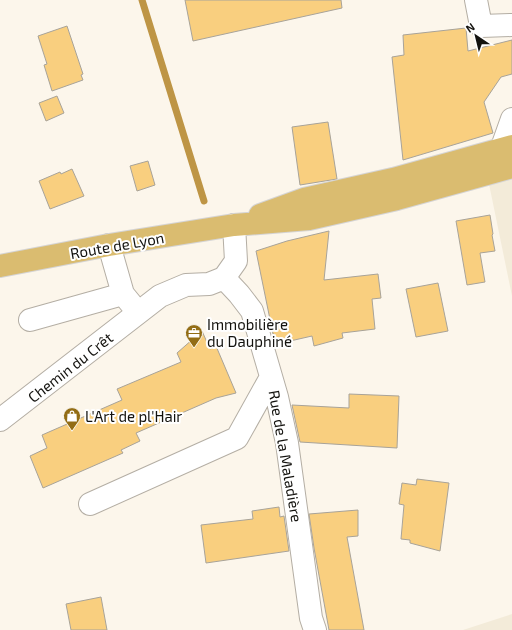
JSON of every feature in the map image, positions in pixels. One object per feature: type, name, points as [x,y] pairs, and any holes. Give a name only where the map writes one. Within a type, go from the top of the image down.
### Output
[{"type":"main road","name":"Route de Lyon","points":[[0,266],[109,245],[234,225],[309,219],[397,199],[508,154]]},
{"type":"street","points":[[476,0],[481,26],[512,25]]},
{"type":"street","points":[[508,154],[512,119]]},
{"type":"street","points":[[224,278],[236,261],[234,225]]},
{"type":"street","points":[[109,245],[123,294],[138,312]]},
{"type":"street","name":"Chemin du Crêt","points":[[0,420],[160,296],[186,285],[209,284],[224,278]]},
{"type":"street","name":"Rue de la Maladière","points":[[224,278],[252,311],[277,397],[287,443],[311,618],[315,630]]},
{"type":"street","points":[[30,320],[123,294]]},
{"type":"street","points":[[90,504],[237,438],[271,377]]},
{"type":"shaded area","points":[[512,178],[512,296],[489,184]]},
{"type":"shaded area","points":[[512,614],[512,630],[463,630]]},
{"type":"building","points":[[185,0],[341,0],[342,8],[193,41]]},
{"type":"building","points":[[67,26],[83,74],[81,75],[83,80],[52,91],[44,65],[47,64],[38,36]]},
{"type":"building","points":[[466,28],[468,51],[512,40],[512,74],[501,77],[484,102],[493,133],[403,160],[392,57],[404,55],[403,35]]},
{"type":"building","points":[[57,96],[64,113],[46,121],[39,103]]},
{"type":"building","points":[[328,122],[337,179],[300,185],[292,127]]},
{"type":"building","points":[[148,161],[155,185],[137,191],[130,166]]},
{"type":"building","points":[[72,169],[84,196],[50,209],[39,181],[60,172],[61,174]]},
{"type":"building","points":[[490,215],[495,251],[480,253],[485,282],[467,285],[456,221]]},
{"type":"building","points":[[329,231],[324,280],[378,274],[381,298],[372,299],[375,329],[342,333],[343,338],[314,346],[312,336],[277,344],[273,334],[256,251],[287,241]]},
{"type":"building","points":[[438,283],[448,331],[416,337],[406,289]]},
{"type":"building","points":[[202,331],[210,349],[216,346],[236,393],[216,398],[136,433],[140,441],[121,450],[123,453],[43,488],[30,456],[47,448],[42,435],[122,400],[117,389],[181,362],[177,353]]},
{"type":"building","points":[[349,394],[399,396],[397,448],[300,442],[292,405],[349,408]]},
{"type":"building","points":[[417,479],[449,483],[440,551],[410,543],[410,540],[401,539],[404,505],[399,504],[402,483],[416,485]]},
{"type":"building","points":[[279,507],[280,517],[284,516],[289,551],[206,563],[201,525],[253,519],[252,511]]},
{"type":"building","points":[[358,510],[358,536],[347,537],[364,630],[329,630],[309,514]]},
{"type":"building","points":[[101,597],[107,630],[71,630],[66,604]]},
{"type":"waterway","points":[[142,0],[204,201]]},
{"type":"place","name":"Immobilière du Dauphiné","points":[[194,348]]},
{"type":"place","name":"L'Art de pl'Hair","points":[[72,431]]}]
